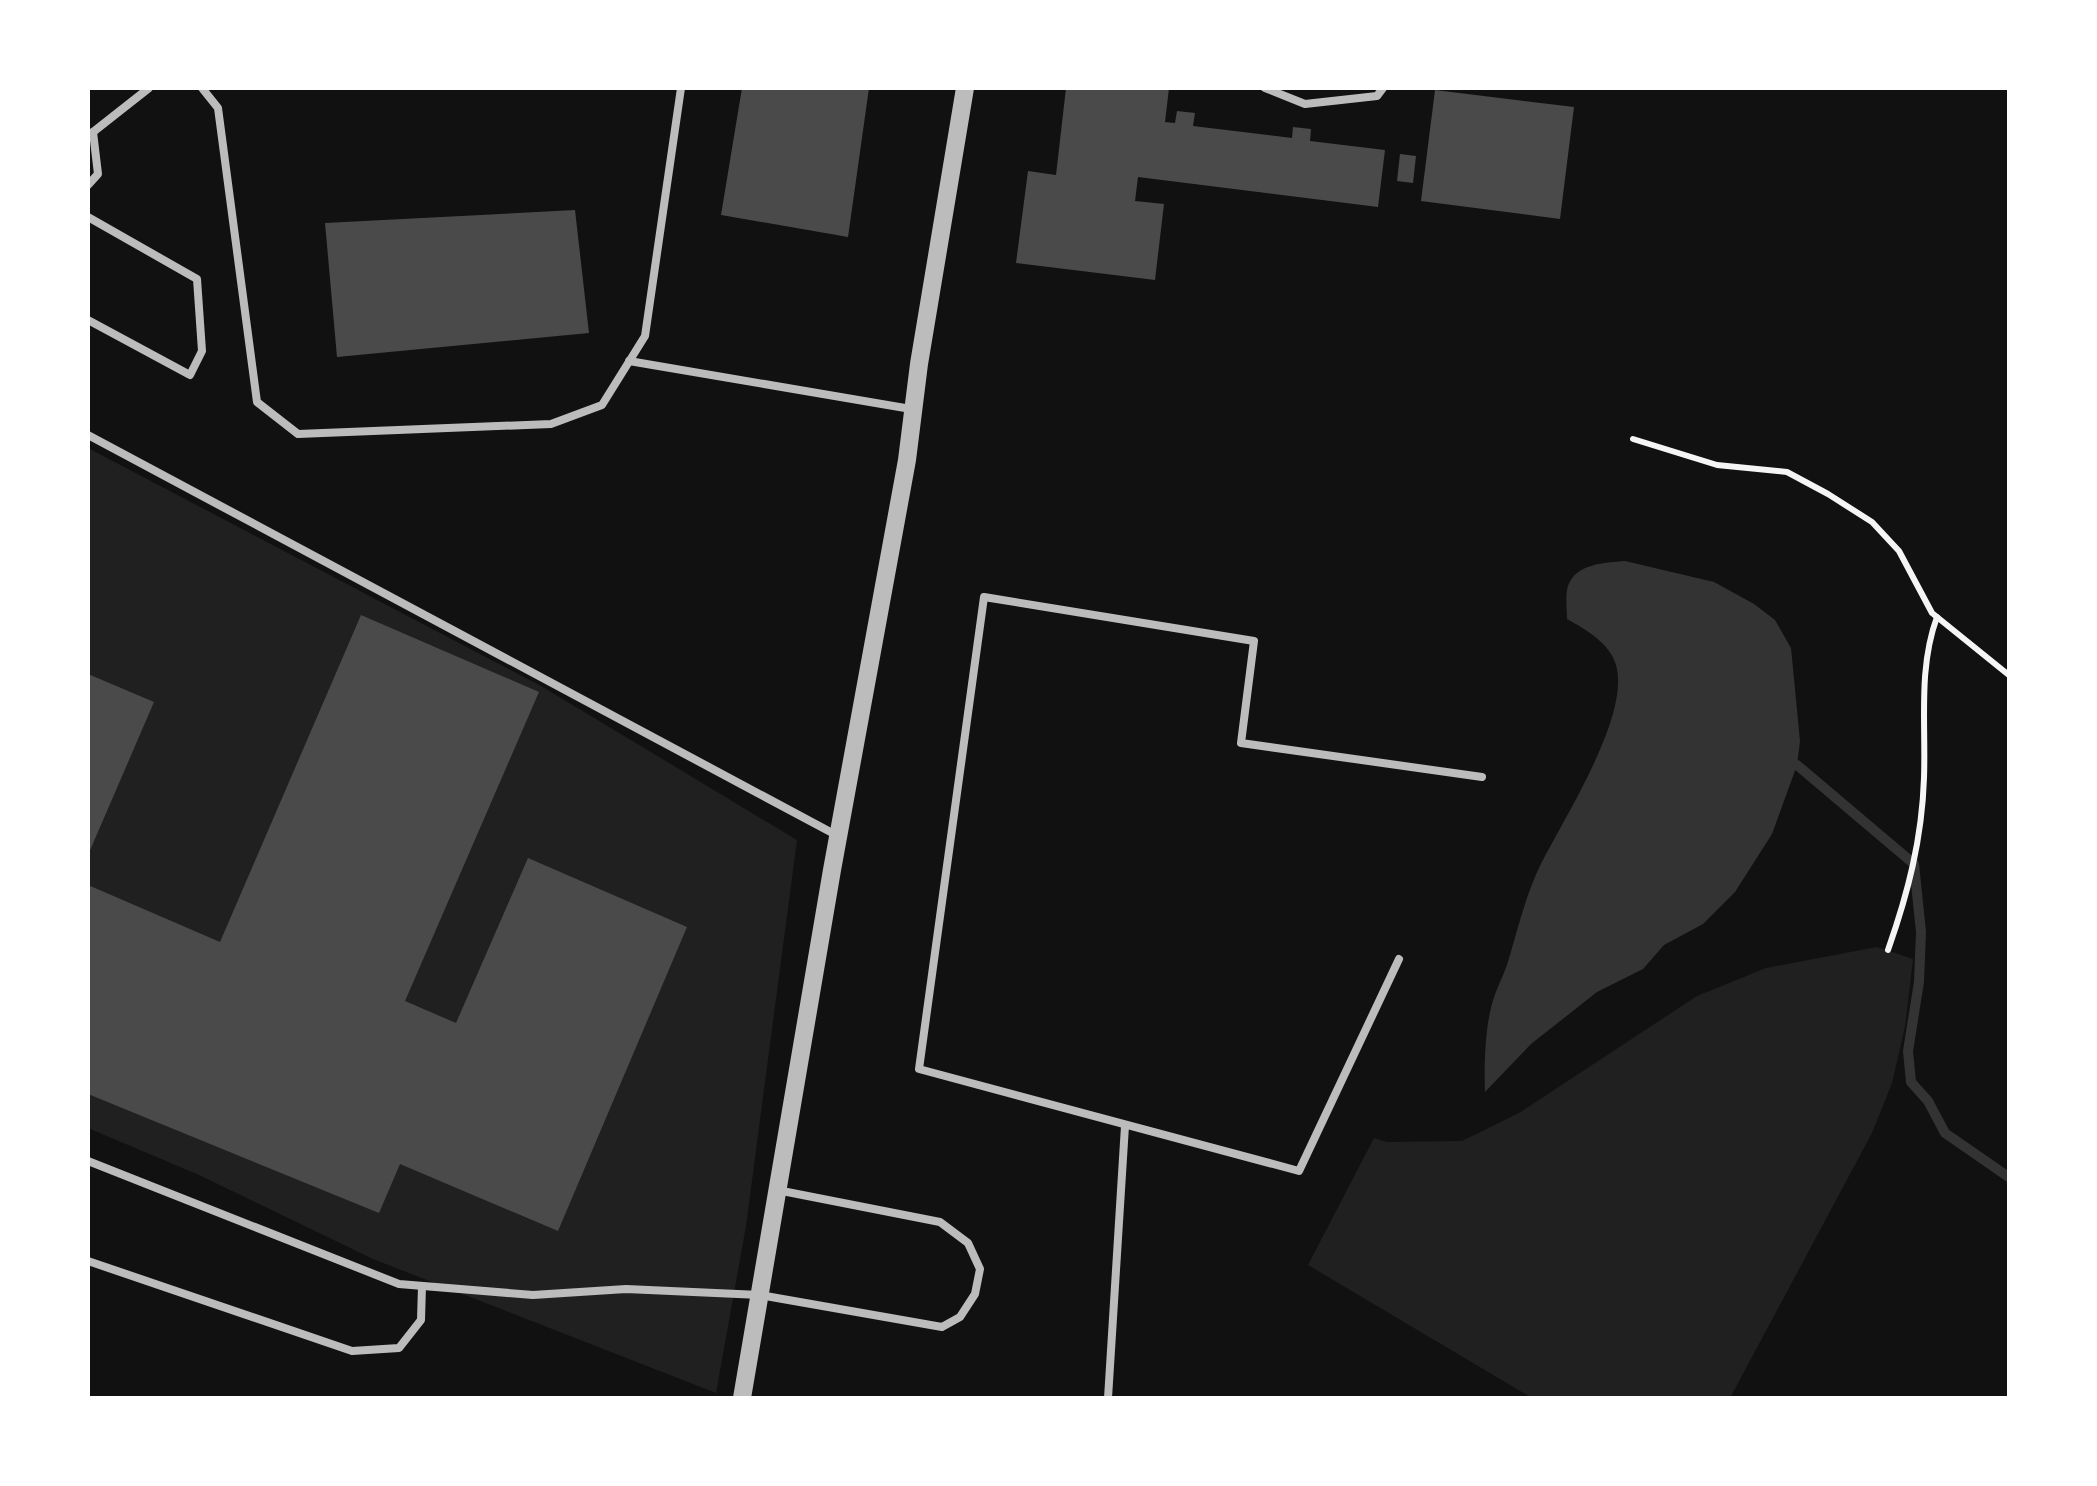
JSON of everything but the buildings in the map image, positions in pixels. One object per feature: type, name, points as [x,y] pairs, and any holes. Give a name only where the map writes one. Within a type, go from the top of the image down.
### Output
[{"type":"street","points":[[742,1398],[907,460],[965,88]]},
{"type":"lane","points":[[88,185],[98,174],[90,134],[149,88]]},
{"type":"lane","points":[[202,88],[218,108],[257,402],[298,434],[550,424],[602,405],[645,336],[681,88]]},
{"type":"lane","points":[[1265,88],[1305,104],[1377,96],[1383,88]]},
{"type":"lane","points":[[88,217],[197,279],[202,351],[190,374],[88,320]]},
{"type":"lane","points":[[630,361],[914,410]]},
{"type":"lane","points":[[88,435],[838,836]]},
{"type":"lane","points":[[1399,959],[1298,1171],[919,1069],[984,597],[1254,642],[1242,743],[1482,776]]},
{"type":"lane","points":[[1108,1398],[1125,1126]]},
{"type":"lane","points":[[88,1161],[399,1284],[533,1295],[626,1289],[760,1295],[942,1328],[960,1317],[975,1294],[980,1269],[968,1242],[940,1222],[777,1190]]},
{"type":"lane","points":[[88,1261],[352,1350],[399,1348],[421,1320],[422,1286]]},
{"type":"path","points":[[1633,439],[1717,465],[1786,472],[1828,494],[1872,522],[1899,551],[1916,587],[1937,617],[2010,676]]},
{"type":"path","points":[[1888,950],[1910,888],[1922,824],[1925,666],[1937,617]]},
{"type":"shaded area","points":[[88,448],[541,686],[797,840],[746,1226],[716,1393],[373,1259],[199,1175],[88,1128]]},
{"type":"shaded area","points":[[1625,561],[1714,582],[1775,620],[1791,648],[1800,741],[1797,765],[1772,834],[1735,892],[1703,924],[1664,945],[1643,969],[1597,992],[1531,1044],[1485,1092],[1486,1038],[1494,997],[1538,870],[1604,740],[1618,687],[1616,665],[1608,650],[1596,637],[1567,619],[1567,589],[1572,578],[1584,569]]},
{"type":"shaded area","points":[[1877,947],[1913,959],[1905,1027],[1892,1083],[1872,1133],[1730,1398],[1532,1398],[1308,1265],[1374,1138],[1387,1142],[1462,1141],[1519,1113],[1697,996],[1766,968]]},
{"type":"waterway","points":[[1797,765],[1914,864],[1921,932],[1919,982],[1908,1051],[1911,1082],[1928,1101],[1945,1133],[2010,1178]]}]
